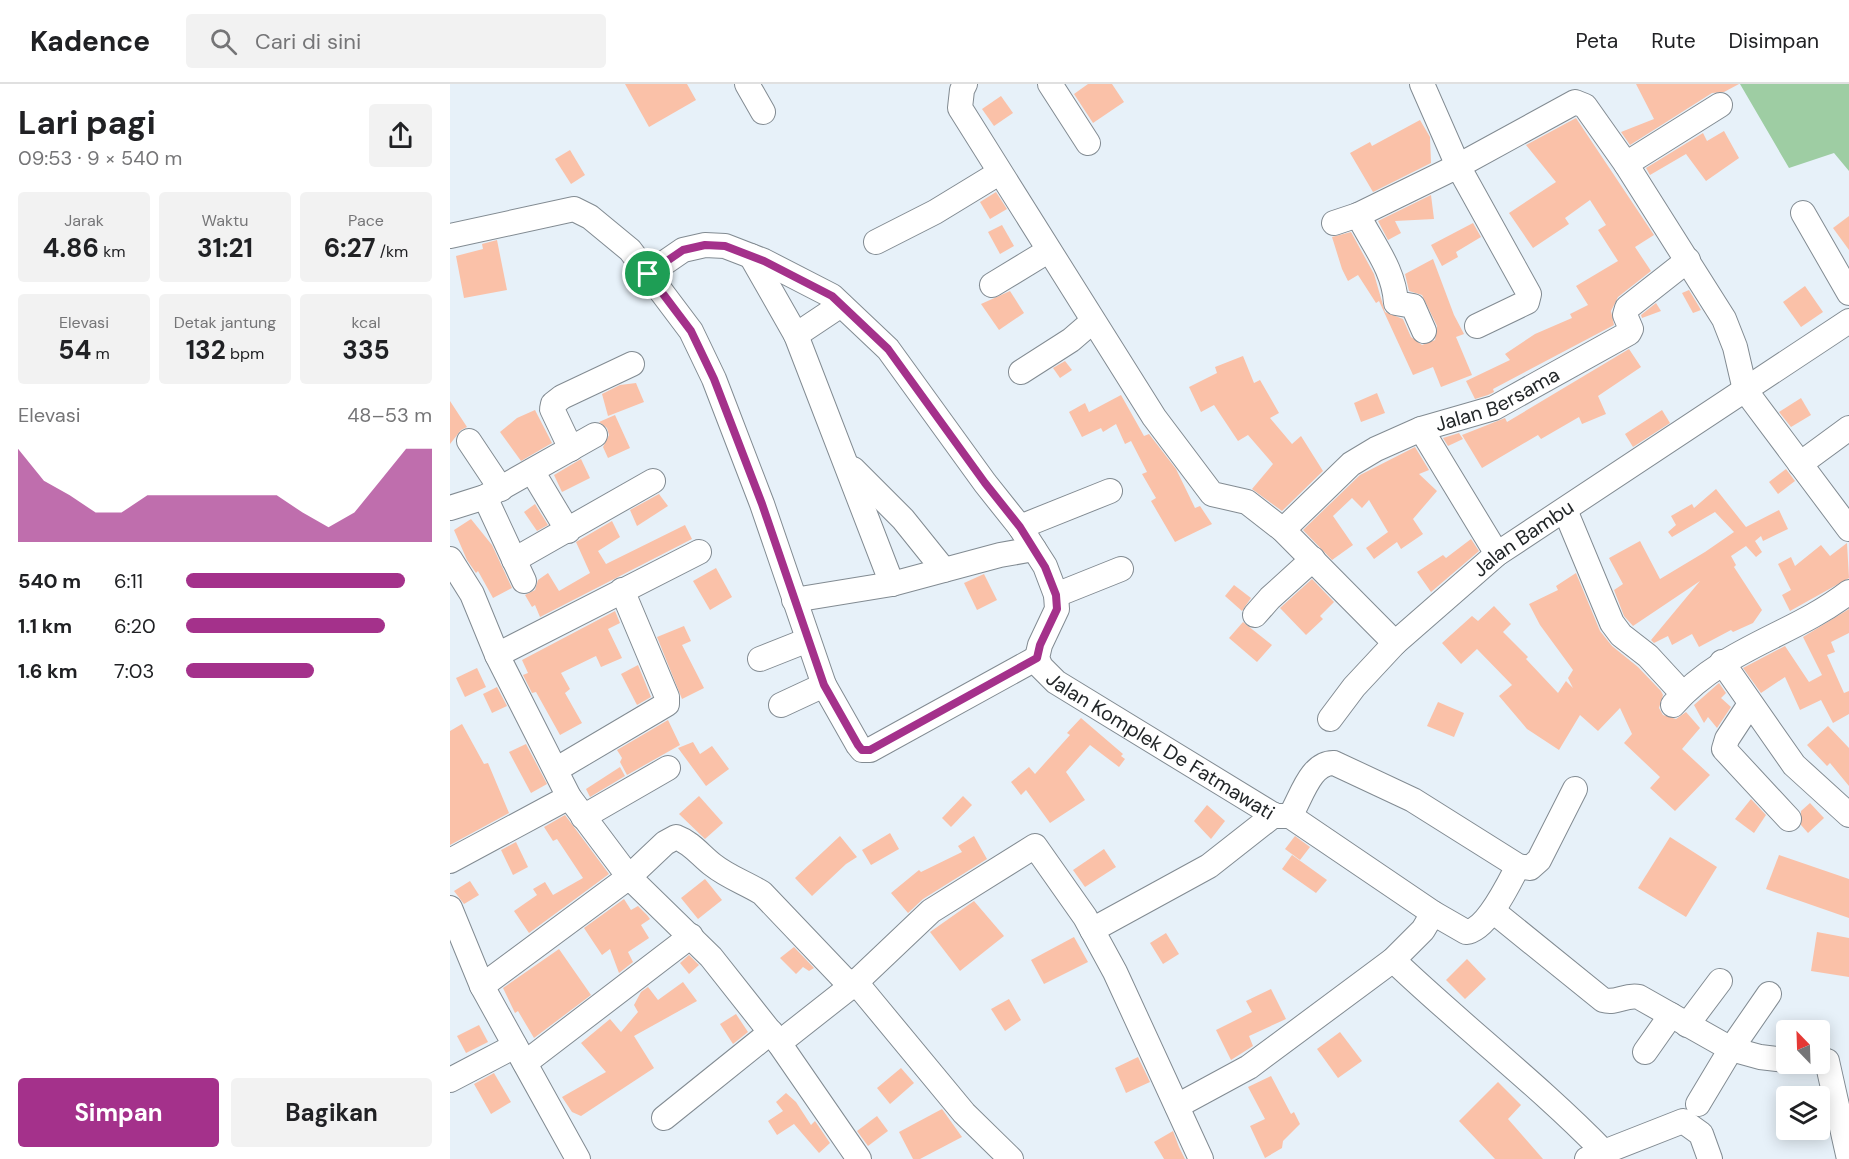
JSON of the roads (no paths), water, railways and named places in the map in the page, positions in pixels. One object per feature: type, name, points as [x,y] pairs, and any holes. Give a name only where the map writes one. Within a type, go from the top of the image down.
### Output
[{"type":"street","points":[[747,84],[763,112]]},
{"type":"street","points":[[965,84],[960,108],[999,173],[1154,417],[1212,495],[1247,502],[1283,530],[1395,643]]},
{"type":"street","points":[[1050,84],[1088,143]]},
{"type":"street","points":[[1422,84],[1458,166],[1528,294],[1527,302],[1477,326]]},
{"type":"street","points":[[1334,223],[1358,215],[1458,166],[1575,102],[1585,106],[1689,260],[1724,319],[1735,347],[1745,390],[1849,529]]},
{"type":"street","points":[[1626,164],[1720,105]]},
{"type":"street","points":[[876,242],[942,208],[999,173]]},
{"type":"street","points":[[450,237],[574,209],[590,217],[630,250],[691,331],[714,379],[762,504],[824,685],[862,750],[870,750],[1037,658]]},
{"type":"street","points":[[1803,213],[1849,293]]},
{"type":"street","points":[[1358,215],[1372,243],[1382,254],[1395,288],[1396,303],[1413,306],[1424,331]]},
{"type":"street","points":[[648,274],[683,250],[705,245],[725,246],[799,278],[832,296],[888,349],[985,483],[1020,527],[1045,567],[1056,595],[1121,568]]},
{"type":"street","points":[[992,285],[1047,251]]},
{"type":"street","points":[[751,256],[796,335],[892,584]]},
{"type":"street","name":"Jalan Bersama","points":[[1283,530],[1351,464],[1376,449],[1421,429],[1494,408],[1629,333],[1631,329],[1625,315],[1627,308],[1689,260]]},
{"type":"street","points":[[796,335],[841,305]]},
{"type":"street","points":[[1021,372],[1071,340],[1093,321]]},
{"type":"street","name":"Jalan Bambu","points":[[1330,719],[1354,687],[1395,643],[1497,554],[1849,321]]},
{"type":"street","points":[[570,449],[552,409],[553,404],[562,397],[632,364]]},
{"type":"street","points":[[1800,464],[1849,428]]},
{"type":"street","points":[[1421,429],[1497,554]]},
{"type":"street","points":[[450,508],[493,493],[595,435]]},
{"type":"street","points":[[469,441],[493,493],[519,571],[568,531],[653,481]]},
{"type":"street","points":[[845,460],[903,519],[944,570]]},
{"type":"street","points":[[531,471],[568,531]]},
{"type":"street","points":[[1020,527],[1110,491]]},
{"type":"street","points":[[1565,510],[1612,623],[1621,635],[1648,656],[1678,699],[1722,662],[1829,607],[1849,592]]},
{"type":"street","points":[[795,600],[892,584],[1034,549]]},
{"type":"street","points":[[497,655],[699,552]]},
{"type":"street","points":[[450,559],[471,594],[497,655],[569,797],[583,818],[629,877],[711,957],[775,1037],[859,1159]]},
{"type":"street","points":[[1255,615],[1270,598],[1314,559]]},
{"type":"street","points":[[556,769],[667,704],[667,697],[622,590]]},
{"type":"street","name":"Jalan Komplek De Fatmawati","points":[[1056,595],[1057,609],[1040,645],[1037,658],[1041,668],[1056,682],[1282,815],[1433,913],[1468,932],[1494,911]]},
{"type":"street","points":[[760,660],[808,640]]},
{"type":"street","points":[[1722,662],[1794,765],[1844,803]]},
{"type":"street","points":[[781,705],[824,685]]},
{"type":"street","points":[[1750,704],[1727,739],[1724,748],[1789,819]]},
{"type":"street","points":[[1092,930],[1209,867],[1282,815],[1316,769],[1327,763],[1334,763],[1413,800],[1518,866],[1530,868],[1539,860],[1575,789]]},
{"type":"street","points":[[583,818],[668,768]]},
{"type":"street","points":[[450,861],[569,797]]},
{"type":"street","points":[[483,986],[629,877],[664,843],[676,837],[687,841],[712,864],[762,893],[843,978],[863,992],[964,1113],[1011,1159]]},
{"type":"street","points":[[664,1118],[775,1037],[854,984],[932,911],[1035,846],[1092,930],[1115,972],[1201,1159]]},
{"type":"street","points":[[1518,866],[1494,911],[1603,1000],[1612,1003],[1632,995],[1731,1049],[1776,1059]]},
{"type":"street","points":[[450,908],[483,986],[578,1159]]},
{"type":"street","points":[[1177,1106],[1249,1067],[1393,960],[1423,930],[1433,913]]},
{"type":"street","points":[[450,1080],[520,1054],[691,936]]},
{"type":"street","points":[[1393,960],[1472,1033],[1569,1116],[1596,1155],[1683,1121],[1701,1134],[1710,1159]]},
{"type":"street","points":[[1645,1052],[1720,981]]},
{"type":"street","points":[[1698,1104],[1731,1049],[1769,994]]},
{"type":"street","points":[[1832,1060],[1849,1159]]}]
